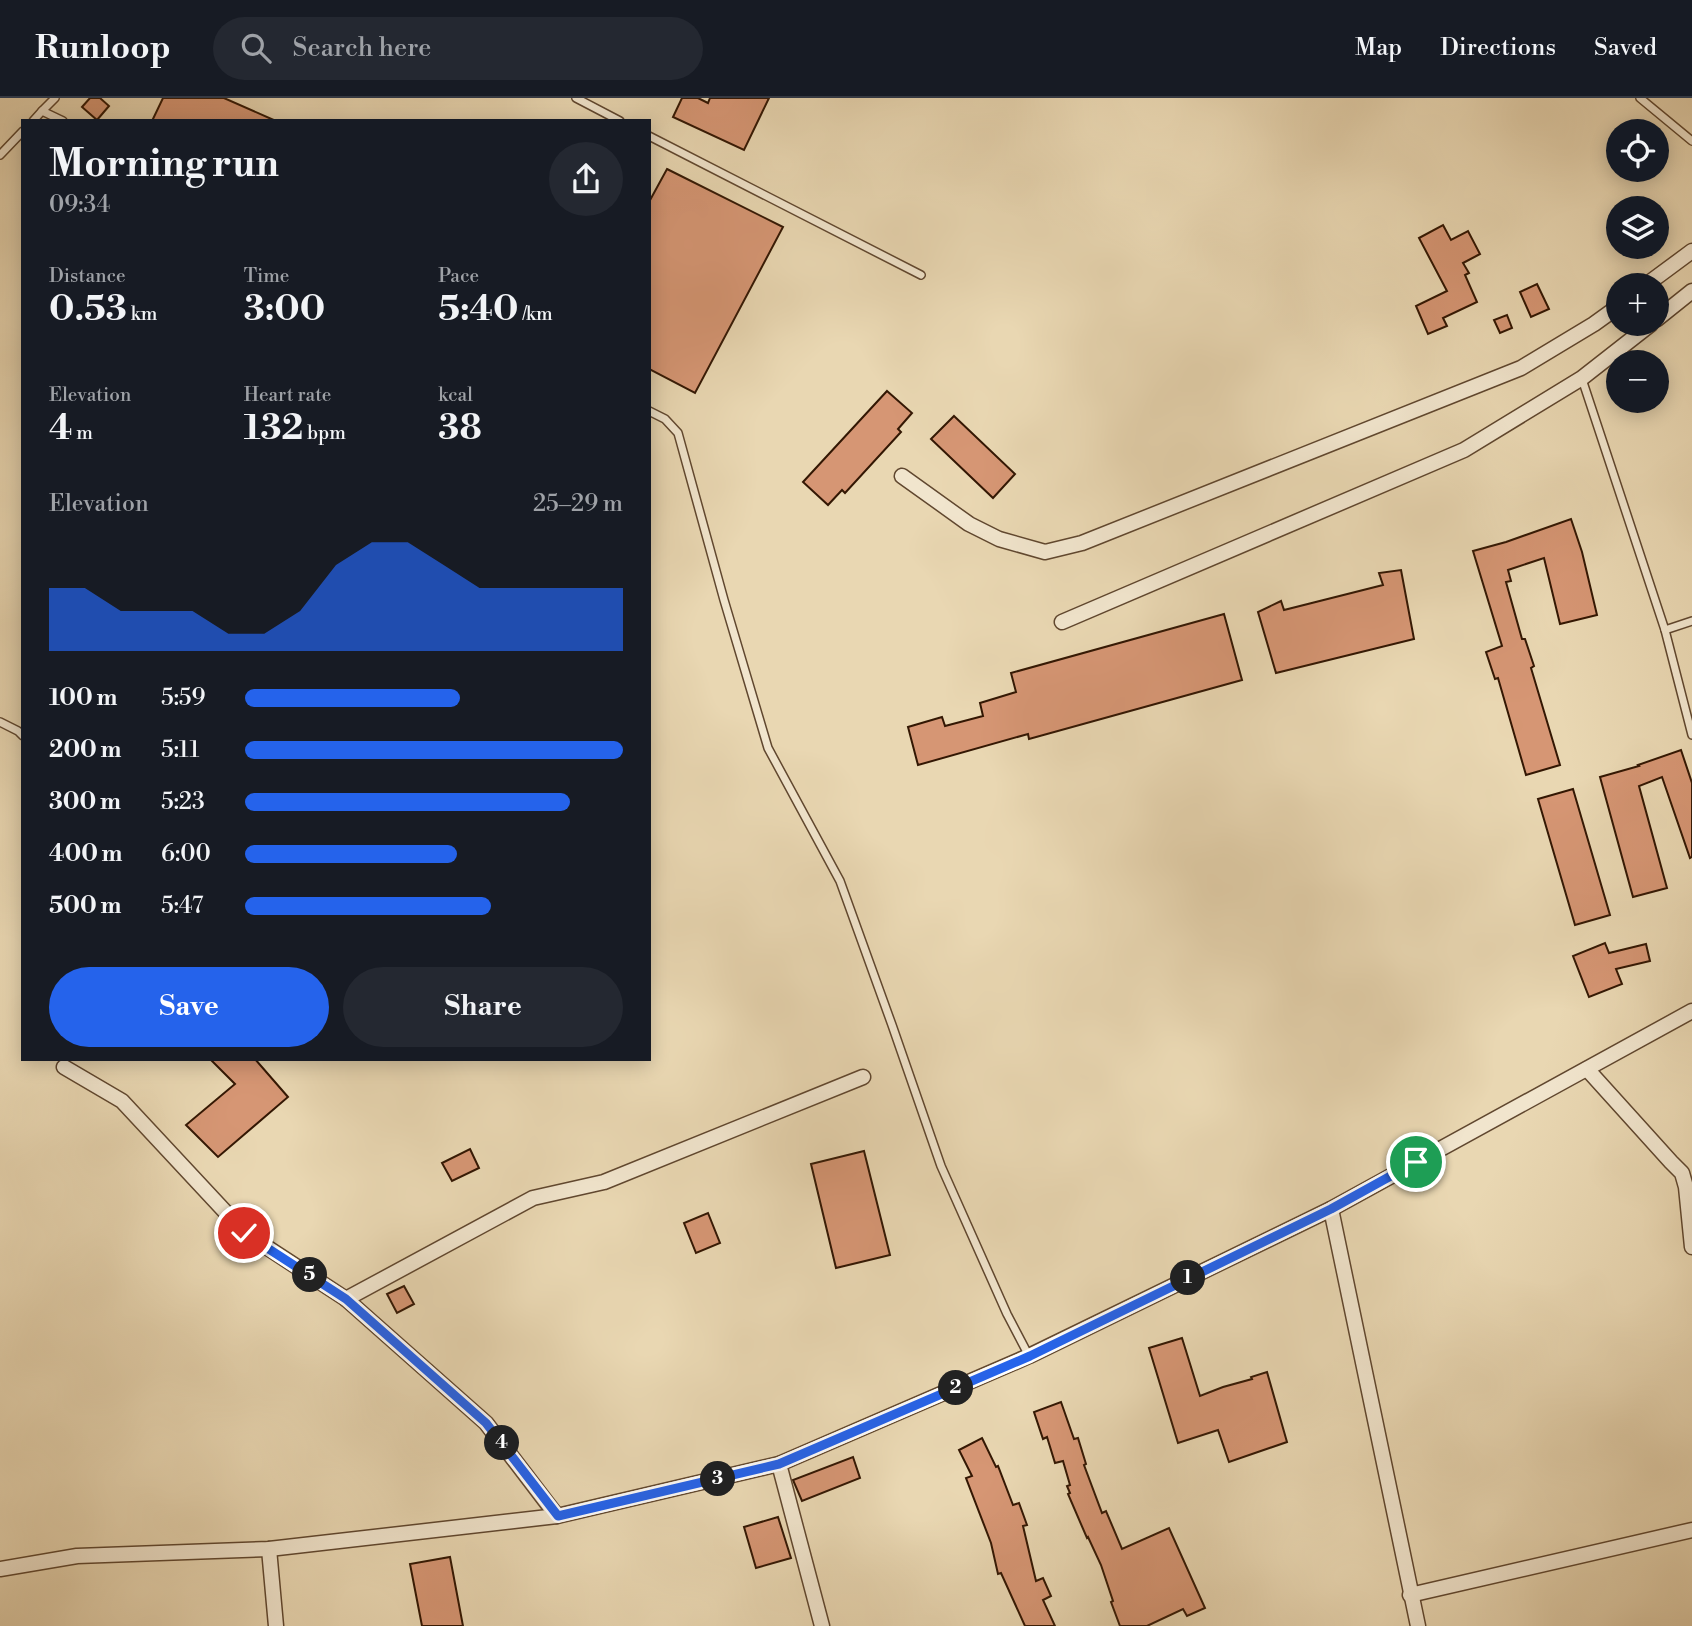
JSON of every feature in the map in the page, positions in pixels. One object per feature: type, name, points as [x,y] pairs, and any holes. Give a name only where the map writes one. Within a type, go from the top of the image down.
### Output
[{"type":"street","points":[[1662,273],[1692,251]]},
{"type":"street","points":[[1669,309],[1692,291]]},
{"type":"street","points":[[902,476],[968,524],[999,539],[1045,552],[1082,543],[1521,368],[1606,315]]},
{"type":"street","points":[[1062,622],[1464,450],[1582,378],[1636,336]]},
{"type":"street","points":[[0,1569],[77,1556],[269,1549],[558,1516],[779,1464],[1030,1356],[1331,1209],[1692,1011]]},
{"type":"street","points":[[64,1067],[122,1101],[244,1233],[346,1299],[486,1423],[558,1516]]},
{"type":"street","points":[[1587,1069],[1682,1172],[1692,1247]]},
{"type":"street","points":[[346,1299],[533,1198],[604,1182],[863,1077]]},
{"type":"street","points":[[1331,1209],[1418,1626]]},
{"type":"street","points":[[779,1464],[822,1626]]},
{"type":"street","points":[[1410,1595],[1692,1530]]},
{"type":"street","points":[[269,1549],[276,1626]]},
{"type":"street","points":[[273,1593],[286,1626]]},
{"type":"lane","points":[[35,119],[55,98]]},
{"type":"lane","points":[[576,98],[616,119]]},
{"type":"lane","points":[[1640,98],[1692,141]]},
{"type":"lane","points":[[42,111],[58,119]]},
{"type":"lane","points":[[0,155],[21,133]]},
{"type":"lane","points":[[651,137],[920,275]]},
{"type":"lane","points":[[1582,378],[1665,630],[1692,735]]},
{"type":"lane","points":[[651,412],[665,419],[678,433],[768,748],[840,881],[941,1166],[1007,1314],[1030,1356]]},
{"type":"lane","points":[[1665,630],[1692,621]]},
{"type":"lane","points":[[0,722],[21,731]]},
{"type":"building","points":[[90,98],[100,98],[109,106],[98,119],[82,107]]},
{"type":"building","points":[[163,98],[224,98],[271,119],[153,119]]},
{"type":"building","points":[[682,98],[698,98],[708,103],[710,98],[769,98],[744,150],[673,117]]},
{"type":"building","points":[[667,169],[783,227],[695,393],[651,370],[651,198]]},
{"type":"building","points":[[1443,225],[1451,240],[1468,231],[1480,254],[1463,263],[1469,273],[1465,275],[1477,302],[1443,318],[1447,326],[1428,334],[1416,306],[1447,291],[1419,238]]},
{"type":"building","points":[[1537,284],[1549,309],[1531,317],[1520,292]]},
{"type":"building","points":[[1507,315],[1512,328],[1500,333],[1494,320]]},
{"type":"building","points":[[887,391],[912,413],[898,429],[901,432],[845,493],[842,490],[828,505],[803,482]]},
{"type":"building","points":[[954,416],[1015,474],[993,498],[931,439]]},
{"type":"building","points":[[1571,519],[1597,615],[1560,624],[1544,558],[1508,570],[1511,581],[1506,582],[1522,639],[1525,639],[1534,666],[1531,668],[1560,765],[1526,775],[1498,678],[1495,679],[1486,652],[1502,646],[1473,551]]},
{"type":"building","points":[[1401,570],[1414,639],[1276,673],[1258,612],[1281,601],[1284,610],[1383,585],[1379,573]]},
{"type":"building","points":[[1224,614],[1242,680],[1029,739],[1028,734],[918,765],[908,727],[942,717],[945,726],[983,716],[980,703],[1016,692],[1011,673]]},
{"type":"building","points":[[1681,750],[1692,783],[1692,857],[1690,858],[1662,777],[1639,786],[1667,888],[1633,897],[1600,777]]},
{"type":"building","points":[[1573,789],[1610,915],[1575,925],[1538,799]]},
{"type":"building","points":[[1605,943],[1609,953],[1646,944],[1650,961],[1616,969],[1622,984],[1589,997],[1573,956]]},
{"type":"building","points":[[212,1061],[257,1061],[288,1097],[218,1157],[186,1125],[235,1084]]},
{"type":"building","points":[[470,1149],[479,1168],[452,1181],[442,1163]]},
{"type":"building","points":[[864,1151],[890,1255],[836,1268],[811,1164]]},
{"type":"building","points":[[708,1213],[720,1243],[696,1253],[684,1223]]},
{"type":"building","points":[[404,1286],[414,1304],[397,1313],[387,1294]]},
{"type":"building","points":[[1182,1338],[1200,1396],[1267,1372],[1287,1442],[1229,1462],[1218,1430],[1178,1443],[1149,1348]]},
{"type":"building","points":[[1061,1402],[1074,1439],[1078,1438],[1086,1464],[1084,1465],[1102,1513],[1106,1511],[1122,1549],[1169,1528],[1205,1608],[1187,1616],[1183,1609],[1147,1626],[1120,1626],[1101,1565],[1068,1494],[1070,1493],[1067,1486],[1070,1485],[1063,1461],[1055,1463],[1047,1437],[1043,1439],[1034,1412]]},
{"type":"building","points":[[982,1438],[996,1467],[998,1466],[1013,1505],[1019,1503],[1027,1525],[1023,1526],[1036,1581],[1043,1578],[1051,1596],[1043,1600],[1055,1626],[1025,1626],[1001,1573],[998,1574],[991,1543],[966,1478],[972,1476],[959,1450]]},
{"type":"building","points":[[853,1457],[860,1478],[802,1501],[793,1480]]},
{"type":"building","points":[[778,1517],[791,1558],[756,1568],[744,1527]]},
{"type":"building","points":[[450,1557],[463,1626],[422,1626],[410,1564]]},
{"type":"route","points":[[244,1233],[346,1299],[486,1423],[558,1516],[779,1464],[1030,1356],[1331,1209],[1416,1162]]}]
